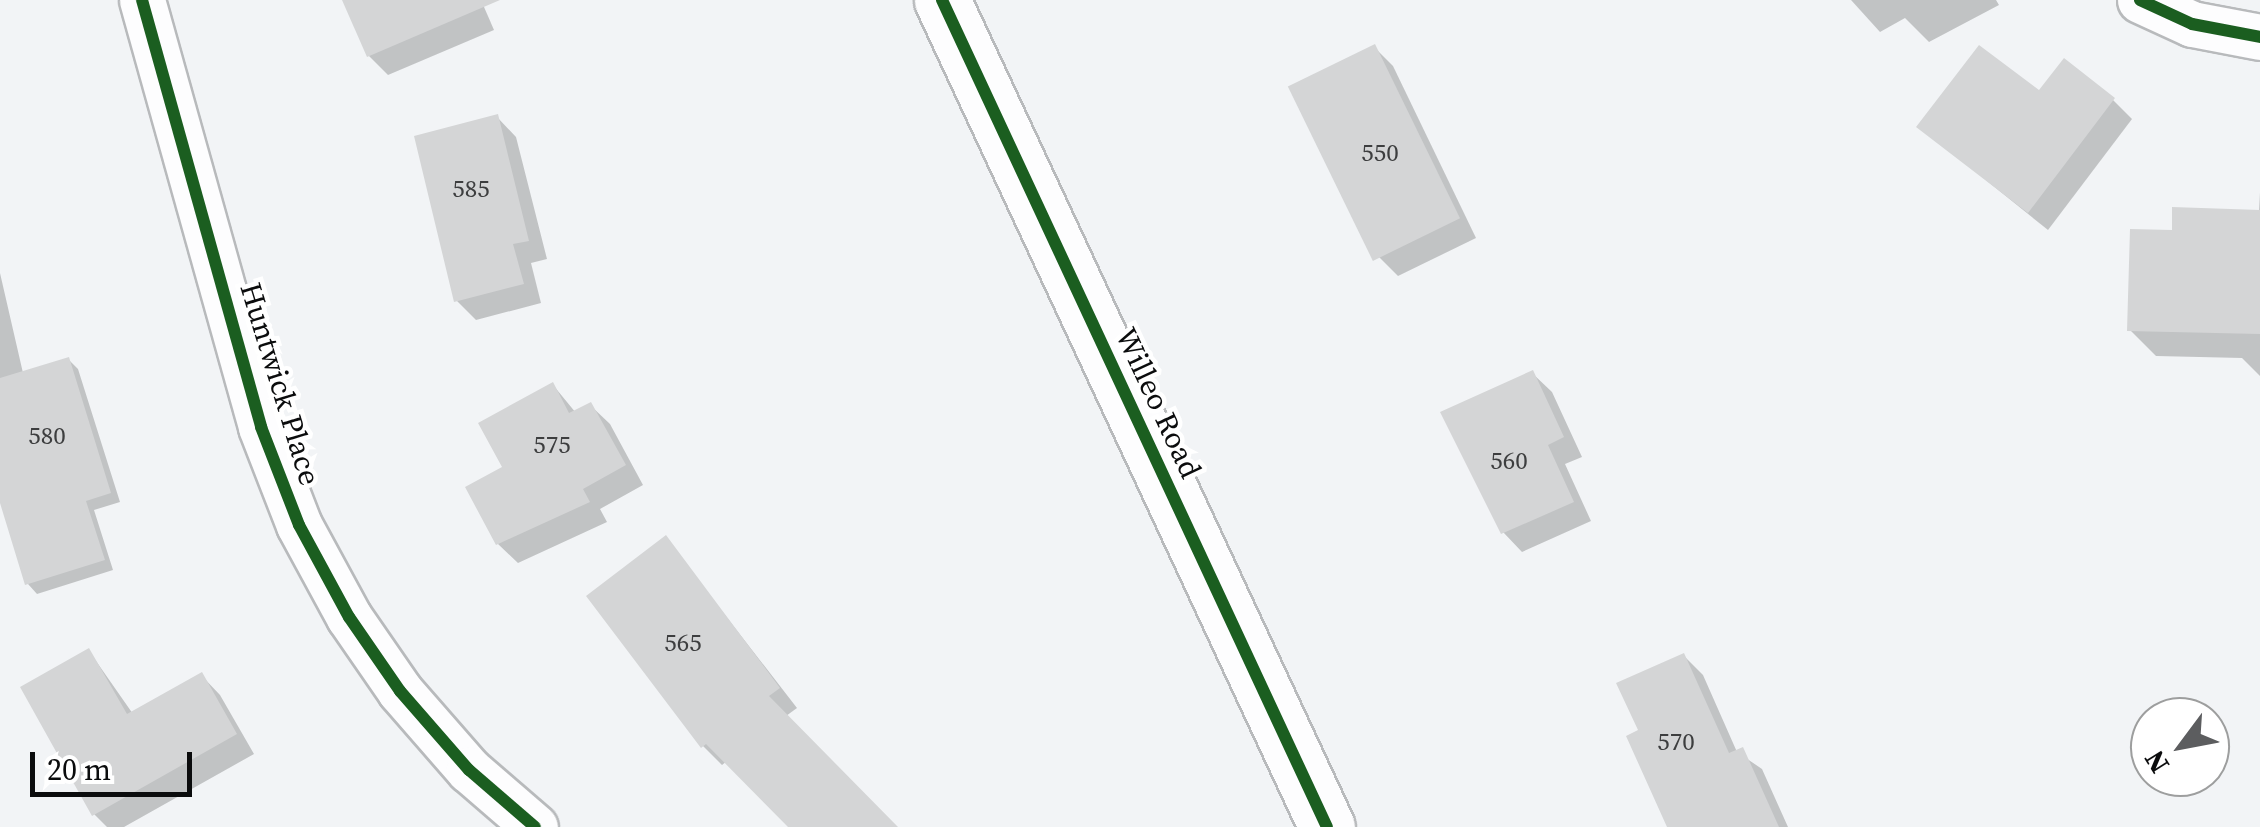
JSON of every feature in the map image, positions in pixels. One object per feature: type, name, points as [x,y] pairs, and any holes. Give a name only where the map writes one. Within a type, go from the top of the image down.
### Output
[{"type":"street","name":"Huntwick Place","points":[[142,0],[261,428],[299,525],[349,617],[400,691],[469,770],[535,827]]},
{"type":"street","name":"Willeo Road","points":[[942,0],[1328,827]]},
{"type":"street","points":[[2140,0],[2192,24],[2260,37]]},
{"type":"building","points":[[342,0],[500,0],[367,57]]},
{"type":"building","points":[[1375,44],[1460,218],[1373,261],[1288,87]]},
{"type":"building","points":[[1979,45],[2039,90],[2064,58],[2115,98],[2028,213],[1916,127]]},
{"type":"building","points":[[498,114],[529,241],[513,244],[524,284],[454,302],[414,136]]},
{"type":"building","points":[[2172,207],[2260,210],[2260,334],[2127,331],[2130,229],[2172,230]]},
{"type":"building","points":[[69,357],[111,493],[86,501],[105,560],[25,585],[0,503],[0,378]]},
{"type":"building","points":[[1533,370],[1564,437],[1548,445],[1574,502],[1501,534],[1440,412]]},
{"type":"building","points":[[553,382],[569,413],[591,402],[626,465],[583,489],[590,502],[496,545],[465,487],[502,467],[478,423]]},
{"type":"building","points":[[666,535],[780,688],[769,696],[898,827],[788,827],[706,744],[701,748],[586,596]]},
{"type":"building","points":[[89,648],[127,714],[202,672],[237,734],[92,816],[20,687]]},
{"type":"building","points":[[1684,653],[1729,753],[1743,747],[1779,827],[1667,827],[1626,736],[1638,730],[1616,683]]},
{"type":"cycle path","points":[[142,0],[261,427],[299,525],[349,617],[400,691],[469,770],[535,827]]},
{"type":"cycle path","points":[[942,0],[1327,827]]},
{"type":"cycle path","points":[[2140,0],[2192,24],[2260,37]]}]
